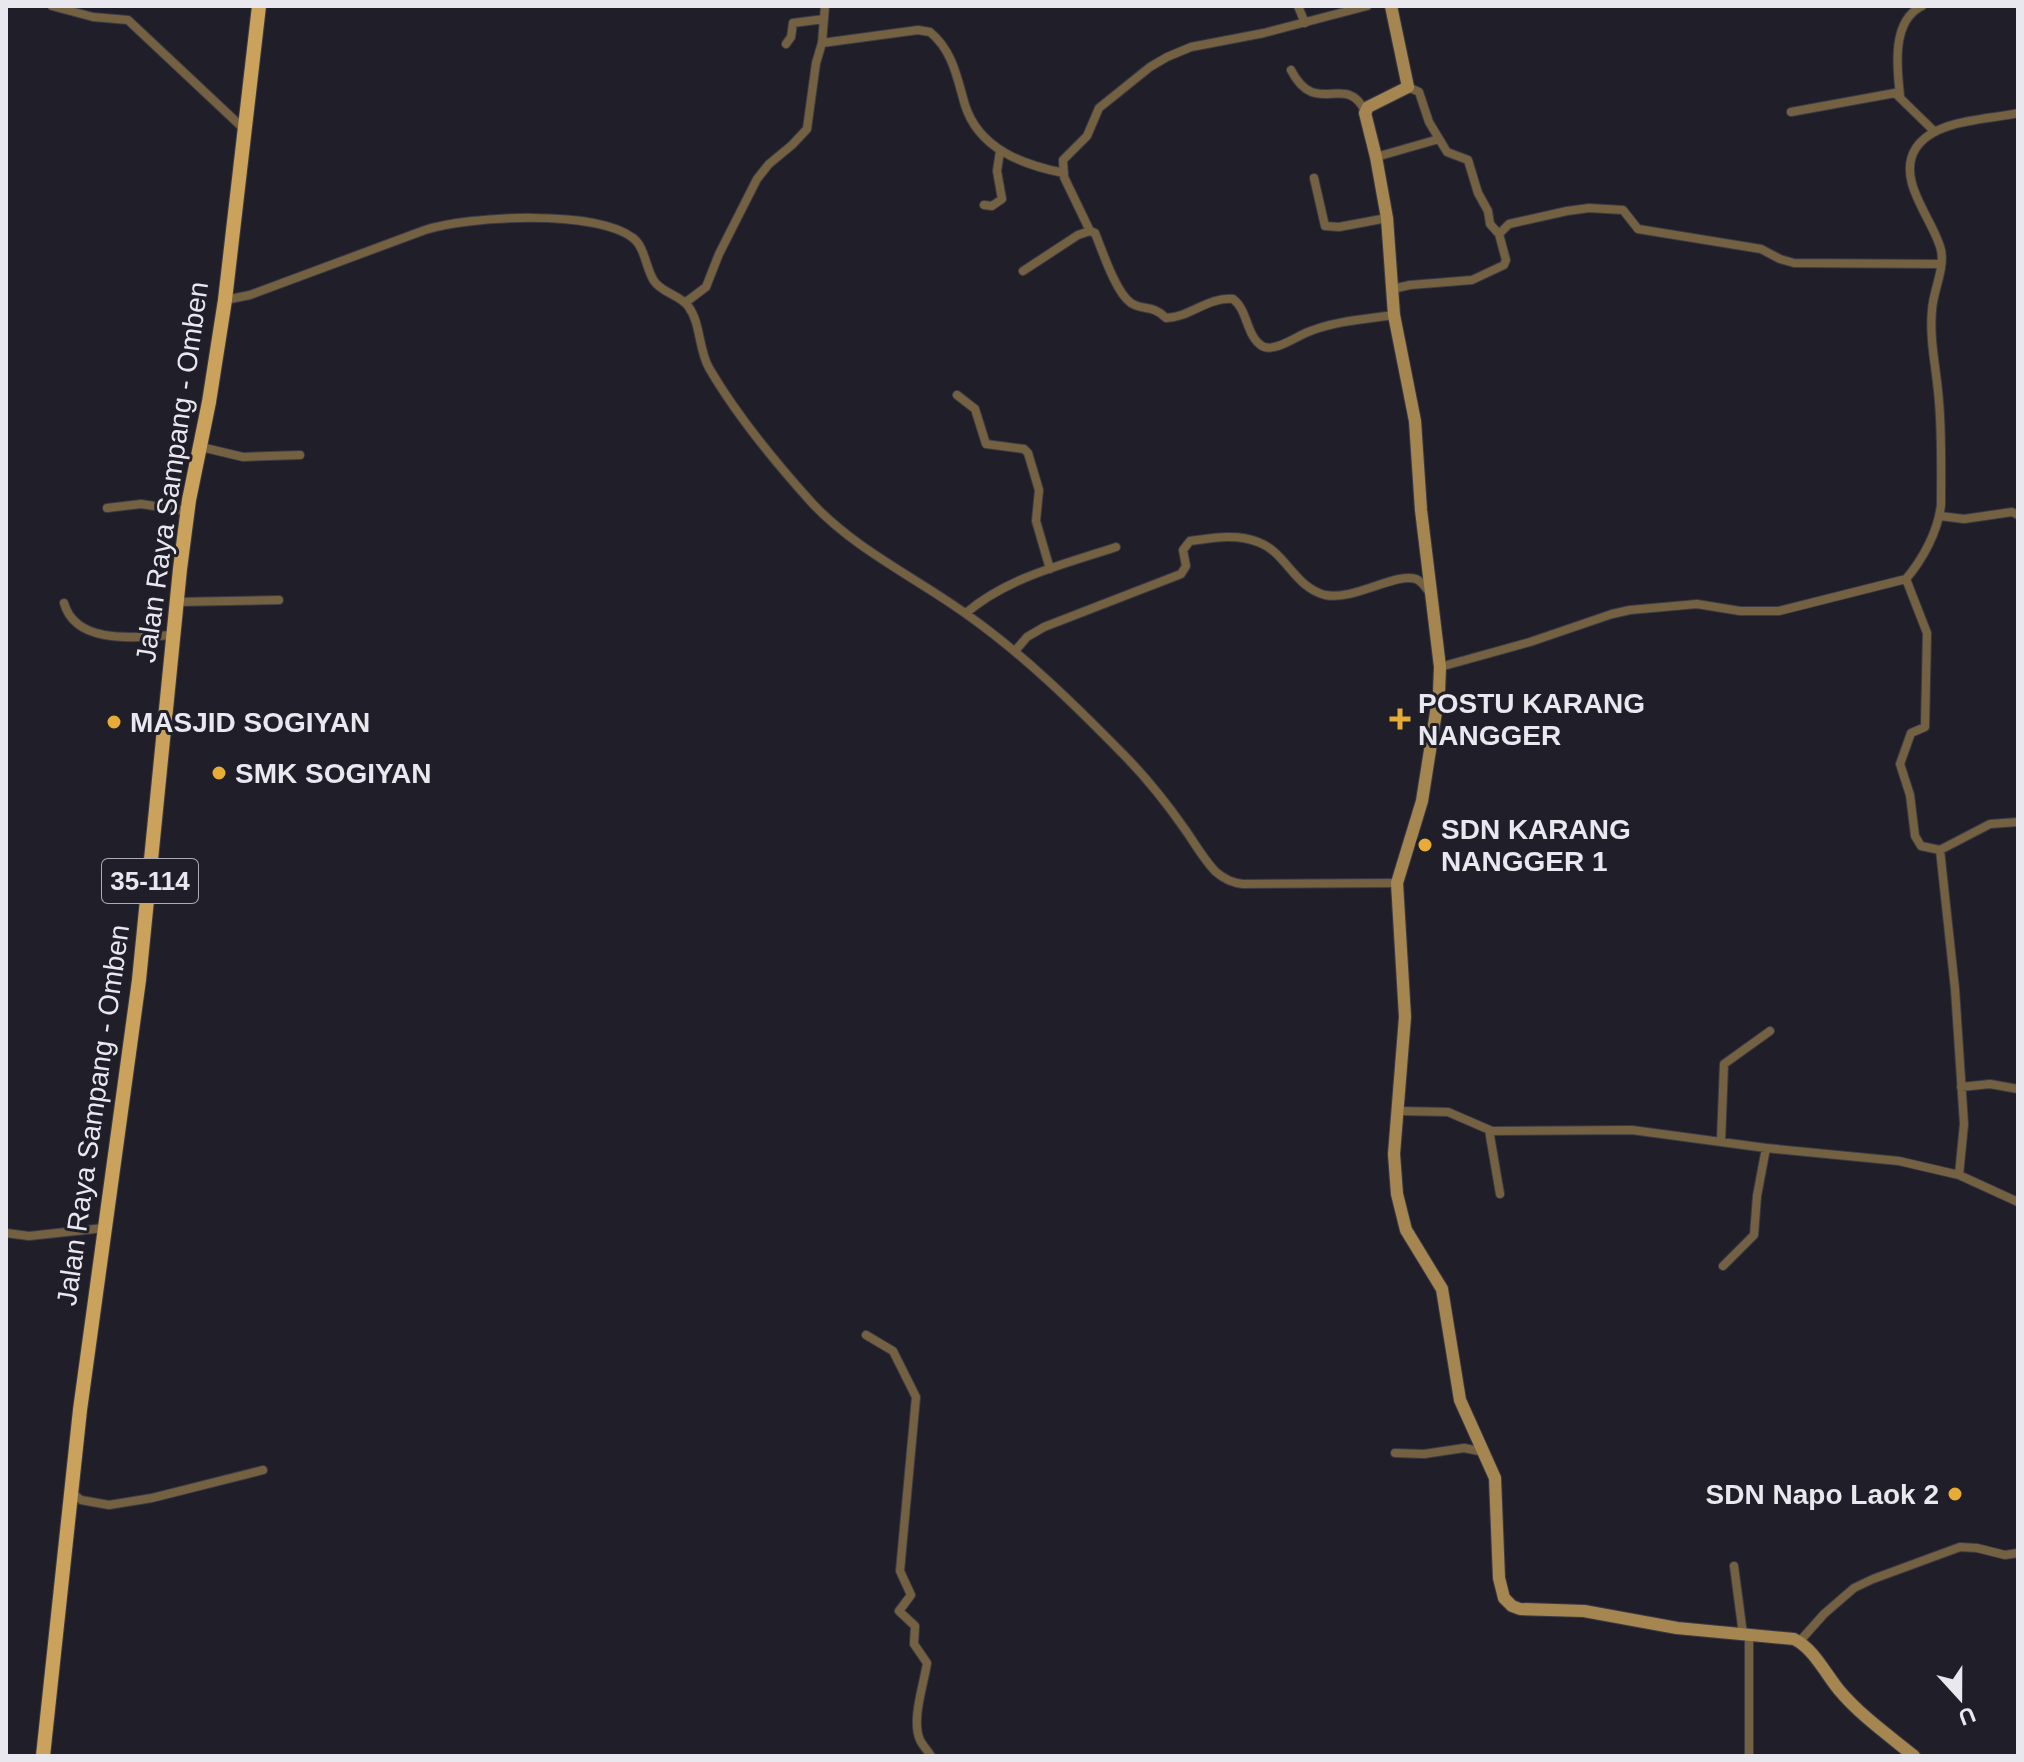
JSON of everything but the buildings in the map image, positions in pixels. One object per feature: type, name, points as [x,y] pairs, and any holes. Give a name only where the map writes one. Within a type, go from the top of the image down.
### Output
[{"type":"main road","name":"Jalan Raya Sampang - Omben","points":[[43,1756],[71,1492],[144,934],[176,602],[225,300],[259,6]]},
{"type":"street","points":[[52,6],[93,17],[128,20],[244,129]]},
{"type":"street","points":[[686,302],[706,287],[757,179],[807,129],[825,6]]},
{"type":"street","points":[[1298,6],[1305,23]]},
{"type":"street","points":[[1367,6],[1305,23],[1191,47],[1150,67],[1099,108],[1087,136],[1063,160],[1064,173],[1090,231],[1095,233],[1123,293],[1131,303],[1153,308],[1166,318],[1179,316],[1216,298],[1233,299],[1243,309],[1255,339],[1263,347],[1269,348],[1317,328],[1394,315]]},
{"type":"street","points":[[1391,6],[1408,87]]},
{"type":"street","points":[[1900,96],[1896,65],[1900,42],[1909,15],[1922,6]]},
{"type":"street","points":[[786,44],[791,37],[793,23],[824,19]]},
{"type":"street","points":[[822,43],[918,30],[930,32],[951,58],[970,115],[1000,151],[1033,167],[1064,173]]},
{"type":"street","points":[[1291,70],[1299,86],[1305,90],[1321,95],[1350,94],[1356,97],[1365,111],[1387,218],[1394,315],[1415,421],[1429,593],[1440,667],[1422,801],[1397,883],[1405,1017],[1394,1154],[1397,1194],[1403,1224],[1442,1289],[1460,1400],[1492,1467],[1497,1489],[1499,1578],[1504,1598],[1520,1609],[1584,1611],[1677,1628],[1783,1636],[1799,1642],[1860,1712],[1914,1756]]},
{"type":"street","points":[[1365,111],[1408,87]]},
{"type":"street","points":[[1392,289],[1472,280],[1506,262],[1499,234],[1490,224],[1468,160],[1452,156],[1429,122],[1419,92],[1408,87]]},
{"type":"street","points":[[1791,112],[1895,93],[1935,132]]},
{"type":"street","points":[[1440,667],[1630,610],[1697,604],[1749,612],[1779,611],[1906,579],[1922,558],[1940,516],[1941,446],[1932,311],[1941,264],[1939,243],[1916,193],[1910,169],[1917,147],[1935,132],[2018,113]]},
{"type":"street","points":[[1376,157],[1439,139]]},
{"type":"street","points":[[984,205],[992,206],[1002,199],[997,171],[1000,151]]},
{"type":"street","points":[[1314,178],[1325,226],[1339,227],[1387,218]]},
{"type":"street","points":[[1499,234],[1516,222],[1603,208],[1626,212],[1638,229],[1761,249],[1794,263],[1941,264]]},
{"type":"street","points":[[225,300],[276,286],[440,225],[465,221],[545,219],[603,226],[633,238],[655,283],[686,302],[696,323],[700,349],[717,380],[761,441],[814,505],[893,569],[966,613],[1015,651],[1072,703],[1150,783],[1215,871],[1233,883],[1397,883]]},
{"type":"street","points":[[1023,271],[1078,235],[1090,231]]},
{"type":"street","points":[[957,395],[975,409],[986,444],[1024,449],[1028,453],[1039,490],[1036,521],[1050,569]]},
{"type":"street","points":[[201,447],[243,457],[300,455]]},
{"type":"street","points":[[107,508],[141,504],[189,511]]},
{"type":"street","points":[[1940,516],[1964,519],[2012,512],[2018,515]]},
{"type":"street","points":[[1015,651],[1027,637],[1044,627],[1181,574],[1186,566],[1183,547],[1190,541],[1224,537],[1256,541],[1276,555],[1306,587],[1324,594],[1347,596],[1408,578],[1420,581],[1429,593]]},
{"type":"street","points":[[966,613],[985,597],[1006,586],[1116,547]]},
{"type":"street","points":[[1906,579],[1927,633],[1925,727],[1911,733],[1900,764],[1910,795],[1917,841],[1926,848],[1940,850],[1990,824],[2018,822]]},
{"type":"street","points":[[176,602],[279,600]]},
{"type":"street","points":[[64,603],[71,620],[90,631],[132,638],[172,635]]},
{"type":"street","points":[[1940,850],[1955,989],[1964,1124],[1959,1175]]},
{"type":"street","points":[[1721,1141],[1724,1064],[1770,1031]]},
{"type":"street","points":[[1961,1087],[1990,1084],[2018,1089]]},
{"type":"street","points":[[1398,1111],[1448,1112],[1489,1130],[1502,1132],[1632,1130],[1766,1148],[1899,1161],[1959,1175],[2018,1202]]},
{"type":"street","points":[[1489,1130],[1500,1194]]},
{"type":"street","points":[[1723,1266],[1754,1235],[1766,1148]]},
{"type":"street","points":[[6,1233],[29,1236],[104,1228]]},
{"type":"street","points":[[866,1335],[893,1351],[916,1397],[900,1571],[911,1595],[899,1611],[915,1626],[914,1644],[927,1663],[920,1697],[918,1730],[921,1742],[931,1756]]},
{"type":"street","points":[[1395,1453],[1424,1454],[1464,1448],[1484,1452]]},
{"type":"street","points":[[71,1492],[81,1500],[109,1505],[152,1498],[263,1470]]},
{"type":"street","points":[[1799,1642],[1824,1614],[1854,1588],[1873,1579],[1960,1547],[2005,1555],[2018,1553]]},
{"type":"street","points":[[1734,1566],[1746,1634],[1749,1756]]},
{"type":"place","name":"POSTU KARANG NANGGER","points":[[1400,719]]},
{"type":"place","name":"MASJID SOGIYAN","points":[[114,722]]},
{"type":"place","name":"SMK SOGIYAN","points":[[219,773]]},
{"type":"place","name":"SDN KARANG NANGGER 1","points":[[1425,845]]},
{"type":"place","name":"SDN Napo Laok 2","points":[[1955,1494]]}]
